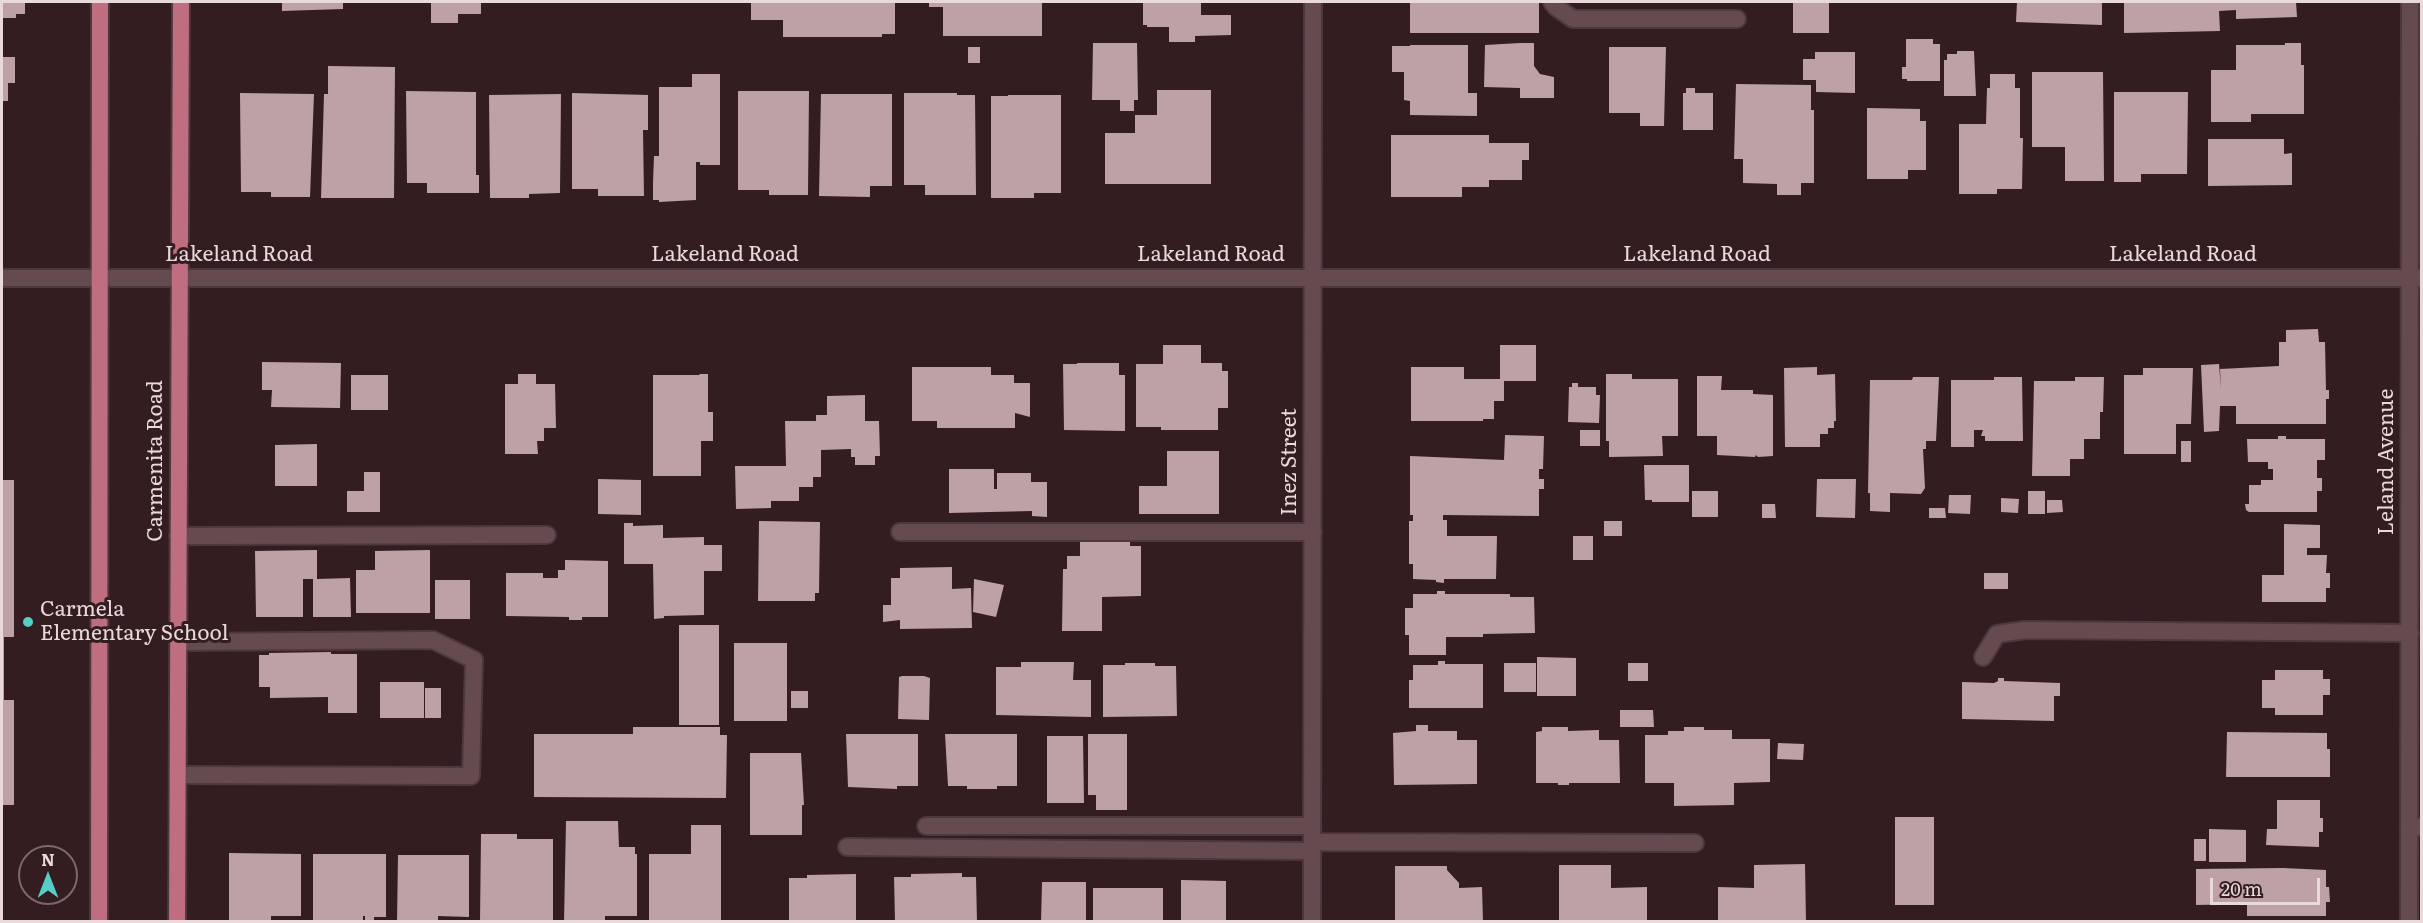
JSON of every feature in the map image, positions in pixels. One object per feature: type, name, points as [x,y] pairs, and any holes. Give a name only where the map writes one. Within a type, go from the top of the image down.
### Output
[{"type":"main road","points":[[99,2],[99,921]]},
{"type":"main road","name":"Carmenita Road","points":[[177,921],[181,2]]},
{"type":"street","name":"Inez Street","points":[[1312,921],[1313,2]]},
{"type":"street","points":[[1552,2],[1573,19],[1737,19]]},
{"type":"street","name":"Leland Avenue","points":[[2409,921],[2415,827],[2410,633],[2416,278],[2410,2]]},
{"type":"street","name":"Lakeland Road","points":[[2,278],[2416,278]]},
{"type":"street","points":[[900,532],[1313,532]]},
{"type":"street","points":[[178,536],[547,535]]},
{"type":"street","points":[[1983,657],[1997,634],[2025,630],[2410,633]]},
{"type":"street","points":[[178,642],[433,640],[474,660],[471,776],[178,776]]},
{"type":"street","points":[[926,826],[1312,840]]},
{"type":"street","points":[[847,847],[1312,840],[1695,843]]},
{"type":"building","points":[[2,2],[25,2],[25,14],[16,14],[16,18],[2,18]]},
{"type":"building","points":[[282,2],[343,2],[343,9],[282,11]]},
{"type":"building","points":[[431,2],[481,2],[481,14],[458,14],[458,23],[431,23]]},
{"type":"building","points":[[751,2],[895,2],[895,34],[882,34],[882,37],[783,37],[783,20],[751,20]]},
{"type":"building","points":[[929,2],[1042,2],[1042,36],[943,36],[943,7],[929,7]]},
{"type":"building","points":[[1143,2],[1201,2],[1201,15],[1231,15],[1231,35],[1195,36],[1195,42],[1169,42],[1169,27],[1143,25]]},
{"type":"building","points":[[1410,2],[1539,2],[1539,33],[1410,33]]},
{"type":"building","points":[[1793,2],[1829,2],[1829,33],[1793,33]]},
{"type":"building","points":[[2017,2],[2102,2],[2102,25],[2016,22]]},
{"type":"building","points":[[2124,2],[2296,2],[2297,17],[2236,19],[2236,10],[2219,11],[2220,31],[2124,33]]},
{"type":"building","points":[[1906,39],[1933,39],[1933,44],[1940,44],[1940,81],[1902,79],[1902,67],[1906,67]]},
{"type":"building","points":[[1093,43],[1137,43],[1138,100],[1134,100],[1134,111],[1120,111],[1120,100],[1092,100]]},
{"type":"building","points":[[1534,43],[1534,66],[1540,74],[1554,77],[1554,98],[1520,98],[1520,88],[1484,87],[1485,45]]},
{"type":"building","points":[[2285,43],[2301,43],[2301,65],[2304,65],[2304,114],[2251,114],[2251,122],[2211,122],[2211,70],[2236,70],[2236,45],[2285,45]]},
{"type":"building","points":[[1468,45],[1468,93],[1477,93],[1477,116],[1410,115],[1410,101],[1404,100],[1404,72],[1392,72],[1392,46]]},
{"type":"building","points":[[968,47],[980,47],[980,63],[968,63]]},
{"type":"building","points":[[1609,47],[1666,47],[1664,126],[1640,126],[1640,113],[1609,113]]},
{"type":"building","points":[[1957,51],[1974,51],[1976,96],[1944,96],[1944,60],[1947,60],[1947,54],[1957,54]]},
{"type":"building","points":[[1815,52],[1855,52],[1855,93],[1816,92],[1816,80],[1803,80],[1803,59],[1815,59]]},
{"type":"building","points":[[2,57],[15,57],[15,83],[8,83],[8,101],[2,101]]},
{"type":"building","points":[[328,66],[395,67],[394,198],[321,198],[324,94],[328,94]]},
{"type":"building","points":[[2032,72],[2103,72],[2104,181],[2065,181],[2065,147],[2032,147]]},
{"type":"building","points":[[692,74],[720,74],[720,165],[700,165],[700,162],[696,162],[696,200],[659,202],[659,200],[653,200],[653,183],[654,156],[659,156],[659,87],[692,87]]},
{"type":"building","points":[[1990,74],[2015,74],[2015,88],[2020,88],[2020,138],[2023,138],[2022,189],[1997,189],[1997,194],[1959,194],[1959,124],[1986,124],[1987,88],[1990,88]]},
{"type":"building","points":[[1736,84],[1811,85],[1811,110],[1814,110],[1814,183],[1801,183],[1801,195],[1777,195],[1777,184],[1743,183],[1743,159],[1734,159]]},
{"type":"building","points":[[1686,88],[1695,88],[1695,93],[1713,93],[1713,130],[1683,130],[1683,93],[1686,93]]},
{"type":"building","points":[[1157,90],[1211,90],[1211,184],[1105,184],[1105,133],[1135,133],[1135,115],[1157,115]]},
{"type":"building","points":[[406,91],[476,92],[476,175],[479,175],[479,193],[427,193],[427,183],[407,183]]},
{"type":"building","points":[[738,91],[809,91],[808,195],[769,195],[769,190],[738,190]]},
{"type":"building","points":[[2114,92],[2188,92],[2187,174],[2141,174],[2141,182],[2114,182]]},
{"type":"building","points":[[240,93],[314,94],[310,197],[271,197],[271,192],[241,192]]},
{"type":"building","points":[[572,93],[648,95],[648,130],[643,130],[644,196],[598,196],[598,189],[572,189]]},
{"type":"building","points":[[904,93],[975,95],[976,195],[925,195],[925,185],[904,185]]},
{"type":"building","points":[[561,94],[560,193],[529,194],[529,198],[490,198],[489,95]]},
{"type":"building","points":[[821,94],[892,94],[892,186],[870,186],[870,197],[819,196]]},
{"type":"building","points":[[1061,95],[1061,193],[1034,193],[1034,198],[991,198],[991,96]]},
{"type":"building","points":[[1867,108],[1920,109],[1920,121],[1926,121],[1926,170],[1908,170],[1908,179],[1867,179]]},
{"type":"building","points":[[1391,135],[1489,135],[1489,143],[1529,143],[1529,160],[1522,160],[1522,180],[1489,180],[1489,187],[1462,187],[1462,197],[1391,197]]},
{"type":"building","points":[[2208,139],[2284,139],[2284,154],[2292,153],[2292,185],[2208,186]]},
{"type":"building","points":[[2318,329],[2319,342],[2325,342],[2326,390],[2329,390],[2329,399],[2326,399],[2326,424],[2236,424],[2236,406],[2220,406],[2219,431],[2204,432],[2201,365],[2219,364],[2221,389],[2220,369],[2279,366],[2279,342],[2286,342],[2286,330]]},
{"type":"building","points":[[1163,345],[1201,345],[1201,363],[1222,363],[1222,371],[1228,371],[1228,408],[1218,408],[1218,430],[1161,430],[1161,427],[1136,427],[1136,364],[1163,364]]},
{"type":"building","points":[[1500,345],[1536,345],[1536,381],[1504,381],[1504,401],[1494,401],[1494,419],[1411,421],[1411,367],[1464,367],[1464,379],[1500,379]]},
{"type":"building","points":[[262,362],[341,363],[340,408],[271,407],[272,390],[262,390]]},
{"type":"building","points":[[1119,363],[1119,375],[1125,375],[1125,431],[1064,430],[1063,364]]},
{"type":"building","points":[[912,367],[991,367],[991,375],[1014,375],[1014,383],[1030,383],[1030,417],[1015,413],[1015,428],[937,428],[937,421],[912,421]]},
{"type":"building","points":[[1817,367],[1817,375],[1835,374],[1836,421],[1834,421],[1834,428],[1828,428],[1828,434],[1820,434],[1820,447],[1785,447],[1784,368]]},
{"type":"building","points":[[2143,368],[2193,368],[2191,424],[2176,424],[2176,454],[2124,454],[2124,375],[2143,375]]},
{"type":"building","points":[[518,374],[536,374],[536,384],[555,384],[556,428],[544,428],[544,441],[537,441],[538,454],[505,454],[505,384],[518,384]]},
{"type":"building","points":[[708,374],[708,412],[713,412],[713,441],[701,441],[701,476],[653,476],[653,375]]},
{"type":"building","points":[[1606,374],[1632,374],[1632,379],[1678,379],[1678,436],[1662,436],[1663,456],[1609,457],[1609,441],[1606,441]]},
{"type":"building","points":[[351,375],[388,375],[388,410],[351,410]]},
{"type":"building","points":[[1697,376],[1722,376],[1721,390],[1753,390],[1753,394],[1773,395],[1773,456],[1717,455],[1717,436],[1697,436]]},
{"type":"building","points":[[1913,377],[1939,377],[1936,441],[1926,441],[1926,449],[1923,449],[1925,488],[1921,494],[1890,493],[1890,512],[1870,511],[1870,493],[1868,493],[1870,380],[1912,380]]},
{"type":"building","points":[[1994,377],[2022,377],[2023,441],[1985,441],[1985,436],[1981,436],[1983,430],[1974,430],[1974,447],[1951,447],[1951,380],[1994,380]]},
{"type":"building","points":[[2075,377],[2104,377],[2100,439],[2084,439],[2084,459],[2070,459],[2070,476],[2032,476],[2034,381],[2075,381]]},
{"type":"building","points":[[1572,383],[1578,383],[1578,387],[1596,387],[1596,395],[1600,395],[1599,423],[1568,422],[1569,387],[1572,387]]},
{"type":"building","points":[[865,395],[865,421],[879,421],[880,456],[875,456],[875,465],[855,465],[855,457],[851,457],[851,449],[821,450],[821,477],[813,477],[813,487],[799,487],[799,501],[771,501],[771,508],[736,509],[735,466],[786,466],[785,421],[816,421],[816,415],[827,415],[827,396]]},
{"type":"building","points":[[1580,430],[1600,430],[1600,446],[1580,446]]},
{"type":"building","points":[[1505,435],[1544,436],[1543,469],[1539,469],[1539,479],[1544,479],[1544,489],[1539,489],[1539,516],[1443,515],[1443,520],[1447,520],[1447,536],[1497,536],[1496,579],[1444,579],[1444,583],[1436,582],[1436,580],[1413,579],[1413,564],[1409,564],[1409,521],[1413,521],[1413,515],[1410,515],[1410,456],[1504,460]]},
{"type":"building","points":[[2278,436],[2286,436],[2286,439],[2325,439],[2325,460],[2317,460],[2317,478],[2322,478],[2322,491],[2317,491],[2317,512],[2249,512],[2246,510],[2245,504],[2249,504],[2249,485],[2261,485],[2261,480],[2273,480],[2273,469],[2268,469],[2268,462],[2248,462],[2247,439],[2278,439]]},
{"type":"building","points":[[2181,441],[2191,441],[2191,462],[2181,462]]},
{"type":"building","points":[[317,444],[317,486],[275,486],[275,445]]},
{"type":"building","points":[[1167,451],[1219,451],[1219,514],[1139,514],[1139,486],[1167,486]]},
{"type":"building","points":[[1644,465],[1689,465],[1689,502],[1645,500]]},
{"type":"building","points":[[949,469],[994,469],[994,489],[997,489],[997,473],[1031,473],[1031,482],[1047,482],[1047,517],[1032,516],[1032,511],[949,513]]},
{"type":"building","points":[[364,472],[380,472],[380,512],[347,512],[347,491],[364,491]]},
{"type":"building","points":[[598,479],[641,480],[641,515],[598,514]]},
{"type":"building","points":[[1817,479],[1856,479],[1855,518],[1816,517]]},
{"type":"building","points":[[2,480],[14,480],[14,637],[4,637],[4,700],[14,700],[14,805],[2,805]]},
{"type":"building","points":[[1692,491],[1718,491],[1718,517],[1692,517]]},
{"type":"building","points":[[2028,491],[2045,491],[2045,514],[2028,514]]},
{"type":"building","points":[[1949,495],[1971,495],[1970,514],[1948,513]]},
{"type":"building","points":[[2001,498],[2019,499],[2018,513],[2001,512]]},
{"type":"building","points":[[2047,500],[2062,500],[2063,512],[2047,513]]},
{"type":"building","points":[[1762,504],[1775,504],[1776,518],[1762,518]]},
{"type":"building","points":[[1929,508],[1945,508],[1946,518],[1929,518]]},
{"type":"building","points":[[759,521],[820,522],[819,593],[815,593],[815,601],[758,601]]},
{"type":"building","points":[[1604,521],[1622,521],[1622,536],[1604,536]]},
{"type":"building","points":[[624,523],[633,523],[633,526],[663,525],[663,538],[704,537],[704,545],[722,545],[722,571],[704,571],[704,615],[664,616],[664,618],[654,619],[653,564],[624,564]]},
{"type":"building","points":[[2284,524],[2320,525],[2320,548],[2307,548],[2307,555],[2327,555],[2326,573],[2330,573],[2330,588],[2326,588],[2326,602],[2262,602],[2262,575],[2284,575]]},
{"type":"building","points":[[1573,536],[1593,536],[1593,560],[1573,560]]},
{"type":"building","points":[[1080,541],[1130,541],[1130,546],[1141,546],[1141,596],[1102,597],[1102,631],[1062,631],[1063,569],[1067,569],[1067,556],[1080,556]]},
{"type":"building","points":[[317,550],[317,579],[350,578],[351,617],[313,617],[313,579],[303,579],[303,617],[256,617],[255,551]]},
{"type":"building","points":[[430,550],[430,613],[356,613],[356,570],[375,570],[375,551]]},
{"type":"building","points":[[565,560],[608,561],[608,617],[582,617],[582,620],[569,620],[569,617],[506,616],[506,573],[543,573],[543,578],[558,578],[558,570],[565,570]]},
{"type":"building","points":[[952,567],[952,589],[971,588],[972,628],[900,629],[900,620],[883,622],[883,605],[891,605],[891,578],[900,578],[900,568]]},
{"type":"building","points":[[1984,573],[2008,573],[2008,589],[1984,589]]},
{"type":"building","points":[[974,579],[1004,585],[996,617],[973,612]]},
{"type":"building","points":[[435,580],[470,580],[470,619],[435,619]]},
{"type":"building","points":[[1437,591],[1445,591],[1445,594],[1510,594],[1510,597],[1534,597],[1535,633],[1446,637],[1446,655],[1409,655],[1409,635],[1405,635],[1405,608],[1413,608],[1413,594],[1437,594]]},
{"type":"building","points":[[679,625],[719,625],[719,725],[679,725]]},
{"type":"building","points":[[734,643],[787,643],[787,721],[734,721]]},
{"type":"building","points":[[331,652],[331,654],[357,654],[357,713],[328,713],[328,697],[270,698],[270,687],[259,687],[259,655]]},
{"type":"building","points":[[1537,657],[1576,658],[1576,696],[1537,696]]},
{"type":"building","points":[[1438,661],[1445,661],[1445,664],[1483,664],[1483,708],[1409,708],[1409,680],[1413,680],[1413,665],[1438,665]]},
{"type":"building","points":[[1021,662],[1074,662],[1073,680],[1091,680],[1091,717],[996,715],[996,667],[1021,667]]},
{"type":"building","points":[[1125,663],[1176,666],[1177,716],[1103,717],[1103,665],[1125,665]]},
{"type":"building","points":[[1504,663],[1536,663],[1536,692],[1504,692]]},
{"type":"building","points":[[1628,663],[1648,663],[1648,681],[1628,681]]},
{"type":"building","points":[[2275,670],[2323,670],[2323,679],[2330,679],[2330,695],[2323,695],[2323,715],[2275,715],[2275,708],[2262,708],[2262,680],[2275,680]]},
{"type":"building","points":[[899,677],[930,678],[929,720],[898,719]]},
{"type":"building","points":[[1998,678],[2004,678],[2004,681],[2060,683],[2060,696],[2054,696],[2054,721],[1962,719],[1962,682],[1994,683],[1998,681]]},
{"type":"building","points":[[380,682],[424,682],[424,718],[380,718]]},
{"type":"building","points":[[425,688],[441,688],[441,718],[425,718]]},
{"type":"building","points":[[791,691],[808,691],[808,708],[791,708]]},
{"type":"building","points":[[1620,710],[1653,710],[1654,727],[1620,727]]},
{"type":"building","points":[[1416,725],[1428,725],[1428,731],[1457,731],[1457,740],[1477,740],[1477,784],[1394,785],[1393,733],[1416,731]]},
{"type":"building","points":[[633,727],[720,727],[720,735],[727,735],[726,798],[534,797],[534,734],[633,734]]},
{"type":"building","points":[[1542,727],[1568,727],[1568,731],[1599,730],[1599,740],[1619,740],[1620,783],[1558,785],[1558,783],[1536,783],[1536,732],[1542,731]]},
{"type":"building","points":[[1684,727],[1732,730],[1732,739],[1770,739],[1770,782],[1734,783],[1734,805],[1674,806],[1674,783],[1645,783],[1645,735],[1668,735],[1668,731],[1684,731]]},
{"type":"building","points":[[2227,732],[2327,733],[2327,749],[2330,749],[2330,777],[2226,777]]},
{"type":"building","points":[[846,734],[918,734],[918,786],[897,786],[897,789],[848,787]]},
{"type":"building","points":[[945,734],[1017,734],[1017,786],[967,789],[967,786],[948,786]]},
{"type":"building","points":[[1088,734],[1127,734],[1127,810],[1096,810],[1096,795],[1088,795]]},
{"type":"building","points":[[1047,736],[1083,736],[1084,803],[1047,803]]},
{"type":"building","points":[[1778,743],[1804,744],[1803,760],[1777,759]]},
{"type":"building","points":[[750,753],[801,753],[804,805],[802,805],[802,835],[750,835]]},
{"type":"building","points":[[2277,800],[2320,800],[2323,832],[2319,832],[2319,847],[2266,845],[2267,829],[2277,829]]},
{"type":"building","points":[[1895,817],[1934,817],[1934,905],[1895,905]]},
{"type":"building","points":[[566,821],[618,821],[619,847],[635,847],[635,854],[637,854],[637,916],[605,916],[605,922],[564,922]]},
{"type":"building","points":[[691,825],[721,825],[721,922],[649,922],[649,854],[691,854]]},
{"type":"building","points":[[2209,829],[2246,830],[2246,862],[2209,862]]},
{"type":"building","points":[[481,834],[517,834],[517,839],[553,839],[553,922],[480,922]]},
{"type":"building","points":[[2194,839],[2206,839],[2206,861],[2194,861]]},
{"type":"building","points":[[229,853],[301,854],[301,916],[271,916],[271,922],[229,922]]},
{"type":"building","points":[[313,854],[386,854],[386,917],[374,917],[374,922],[365,922],[365,916],[363,916],[363,922],[313,922]]},
{"type":"building","points":[[398,855],[469,855],[469,917],[438,916],[438,922],[397,922]]},
{"type":"building","points":[[1805,864],[1806,922],[1718,922],[1718,887],[1754,888],[1754,865]]},
{"type":"building","points":[[1559,865],[1611,865],[1611,888],[1647,887],[1647,922],[1559,922]]},
{"type":"building","points":[[1395,866],[1447,866],[1447,870],[1459,883],[1459,888],[1482,887],[1483,922],[1395,922]]},
{"type":"building","points":[[2196,869],[2326,870],[2326,887],[2329,887],[2330,902],[2326,902],[2326,916],[2247,916],[2247,904],[2196,905]]},
{"type":"building","points":[[962,873],[962,877],[976,877],[977,922],[895,922],[894,877],[911,877],[911,874]]},
{"type":"building","points":[[856,874],[856,922],[789,921],[789,878],[807,878],[807,875]]},
{"type":"building","points":[[1181,880],[1226,881],[1226,922],[1181,922]]},
{"type":"building","points":[[1042,882],[1086,882],[1086,922],[1041,922]]},
{"type":"building","points":[[1093,888],[1163,888],[1163,922],[1093,922]]},
{"type":"place","name":"Carmela Elementary School","points":[[28,622]]}]
